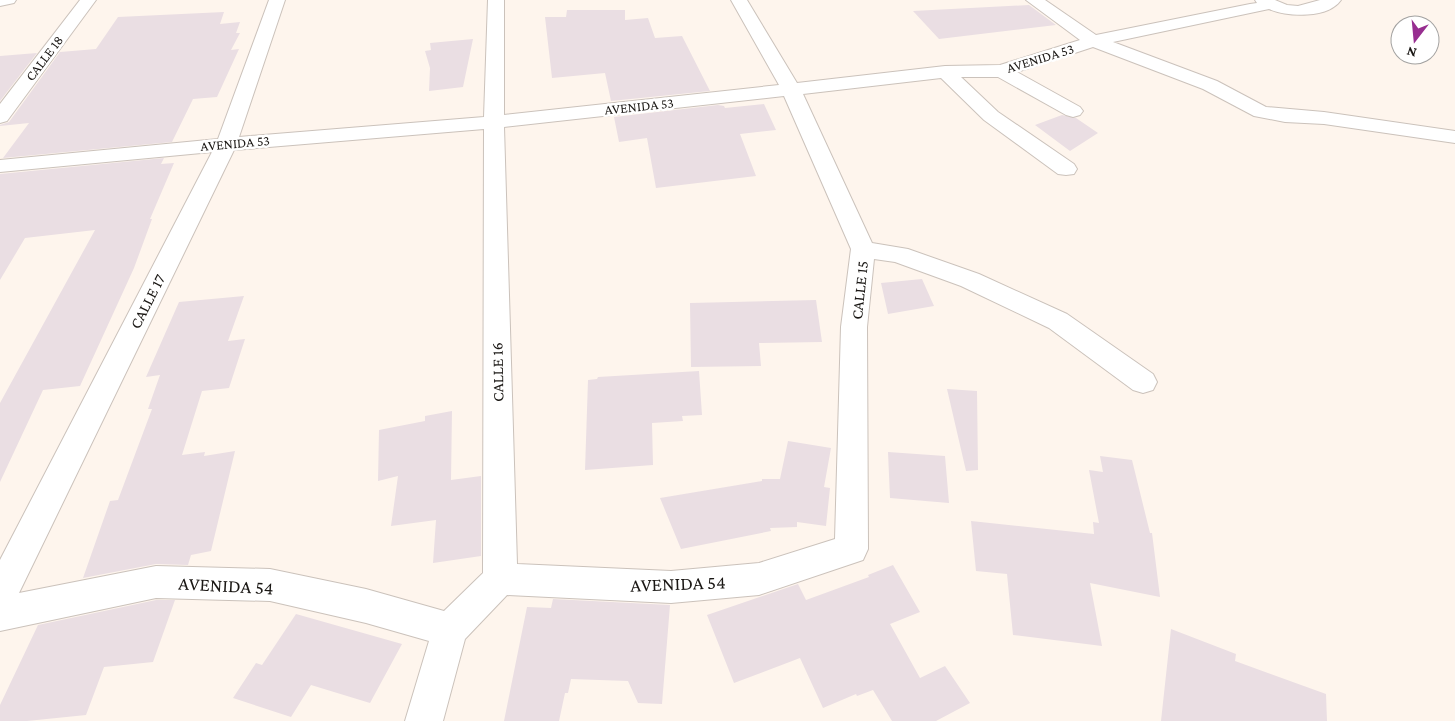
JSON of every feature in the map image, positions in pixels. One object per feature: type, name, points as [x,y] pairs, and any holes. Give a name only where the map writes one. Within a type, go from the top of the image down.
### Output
[{"type":"street","points":[[0,1],[8,0]]},
{"type":"street","name":"CALLE 18","points":[[0,116],[88,0]]},
{"type":"street","name":"CALLE 17","points":[[0,595],[226,144],[277,0]]},
{"type":"street","name":"CALLE 16","points":[[496,0],[494,122],[500,579]]},
{"type":"street","name":"CALLE 15","points":[[739,0],[791,88],[863,249],[854,327],[851,550]]},
{"type":"street","points":[[1034,0],[1093,42],[1210,85],[1261,112],[1286,116],[1324,118],[1455,138]]},
{"type":"street","name":"AVENIDA 53","points":[[0,166],[226,144],[494,122],[945,72],[1002,71],[1093,42],[1271,4],[1299,12],[1317,8],[1333,0]]},
{"type":"street","points":[[1002,71],[1073,111]]},
{"type":"street","points":[[945,72],[991,116],[1066,169]]},
{"type":"street","points":[[863,249],[899,255],[970,280],[1005,296],[1058,322],[1143,382]]},
{"type":"street","name":"AVENIDA 54","points":[[500,579],[671,587],[759,579],[851,550]]},
{"type":"street","points":[[424,721],[450,630],[500,579]]},
{"type":"street","name":"AVENIDA 54","points":[[0,614],[156,582],[251,585],[270,586],[366,606],[450,630]]},
{"type":"building","points":[[1029,5],[1056,25],[939,39],[913,11]]},
{"type":"building","points":[[567,10],[625,10],[625,20],[648,18],[655,38],[682,36],[710,91],[611,101],[605,73],[552,78],[545,17],[566,17]]},
{"type":"building","points":[[224,12],[220,24],[240,22],[236,33],[240,33],[231,50],[239,49],[217,97],[193,99],[172,142],[3,158],[29,123],[0,125],[9,122],[60,52],[96,49],[118,17]]},
{"type":"building","points":[[473,39],[463,87],[429,91],[430,68],[425,51],[431,50],[430,43]]},
{"type":"building","points":[[37,53],[0,101],[0,56]]},
{"type":"building","points":[[764,104],[776,130],[740,134],[756,176],[656,188],[647,138],[619,142],[614,117],[718,105],[725,108]]},
{"type":"building","points":[[1062,115],[1076,118],[1098,133],[1070,151],[1035,125]]},
{"type":"building","points":[[164,158],[161,164],[174,163],[150,219],[152,219],[134,268],[80,386],[43,390],[0,482],[0,403],[95,230],[25,238],[0,280],[0,174]]},
{"type":"building","points":[[922,279],[934,306],[888,314],[881,283]]},
{"type":"building","points":[[244,296],[228,341],[245,339],[229,388],[202,391],[182,455],[205,452],[204,456],[235,451],[211,551],[191,555],[188,565],[156,564],[83,578],[110,501],[118,500],[152,409],[148,409],[160,375],[146,377],[179,302]]},
{"type":"building","points":[[816,300],[822,342],[759,343],[761,366],[691,367],[690,303]]},
{"type":"building","points":[[699,371],[702,415],[682,416],[683,421],[652,423],[653,465],[585,470],[588,380],[597,379],[598,377]]},
{"type":"building","points":[[947,389],[977,391],[978,470],[966,471]]},
{"type":"building","points":[[452,411],[451,480],[481,476],[481,556],[433,563],[436,520],[391,526],[398,476],[378,481],[379,430],[425,421],[425,416]]},
{"type":"building","points":[[788,441],[831,448],[824,487],[830,488],[826,526],[797,522],[797,527],[770,528],[771,531],[681,549],[660,498],[762,481],[762,479],[780,479]]},
{"type":"building","points":[[888,452],[945,456],[949,503],[890,498]]},
{"type":"building","points":[[1100,456],[1132,460],[1150,533],[1152,533],[1160,597],[1090,583],[1102,646],[1013,635],[1007,574],[976,571],[971,521],[1094,534],[1093,522],[1099,523],[1089,470],[1103,472]]},
{"type":"building","points":[[893,565],[920,612],[890,624],[920,678],[945,666],[970,703],[936,721],[892,721],[873,690],[857,696],[856,694],[823,708],[800,658],[734,683],[707,615],[798,584],[806,600],[869,577],[868,575]]},
{"type":"building","points":[[553,599],[670,605],[662,704],[638,703],[628,681],[571,679],[568,693],[565,693],[559,721],[504,721],[527,607],[551,608]]},
{"type":"building","points":[[156,600],[175,600],[153,662],[104,667],[86,715],[27,721],[0,721],[0,705],[38,625]]},
{"type":"building","points":[[296,614],[402,644],[370,703],[311,685],[291,717],[233,698],[256,663],[262,665]]},
{"type":"building","points":[[1171,629],[1236,654],[1235,661],[1326,694],[1327,721],[1161,721]]}]
